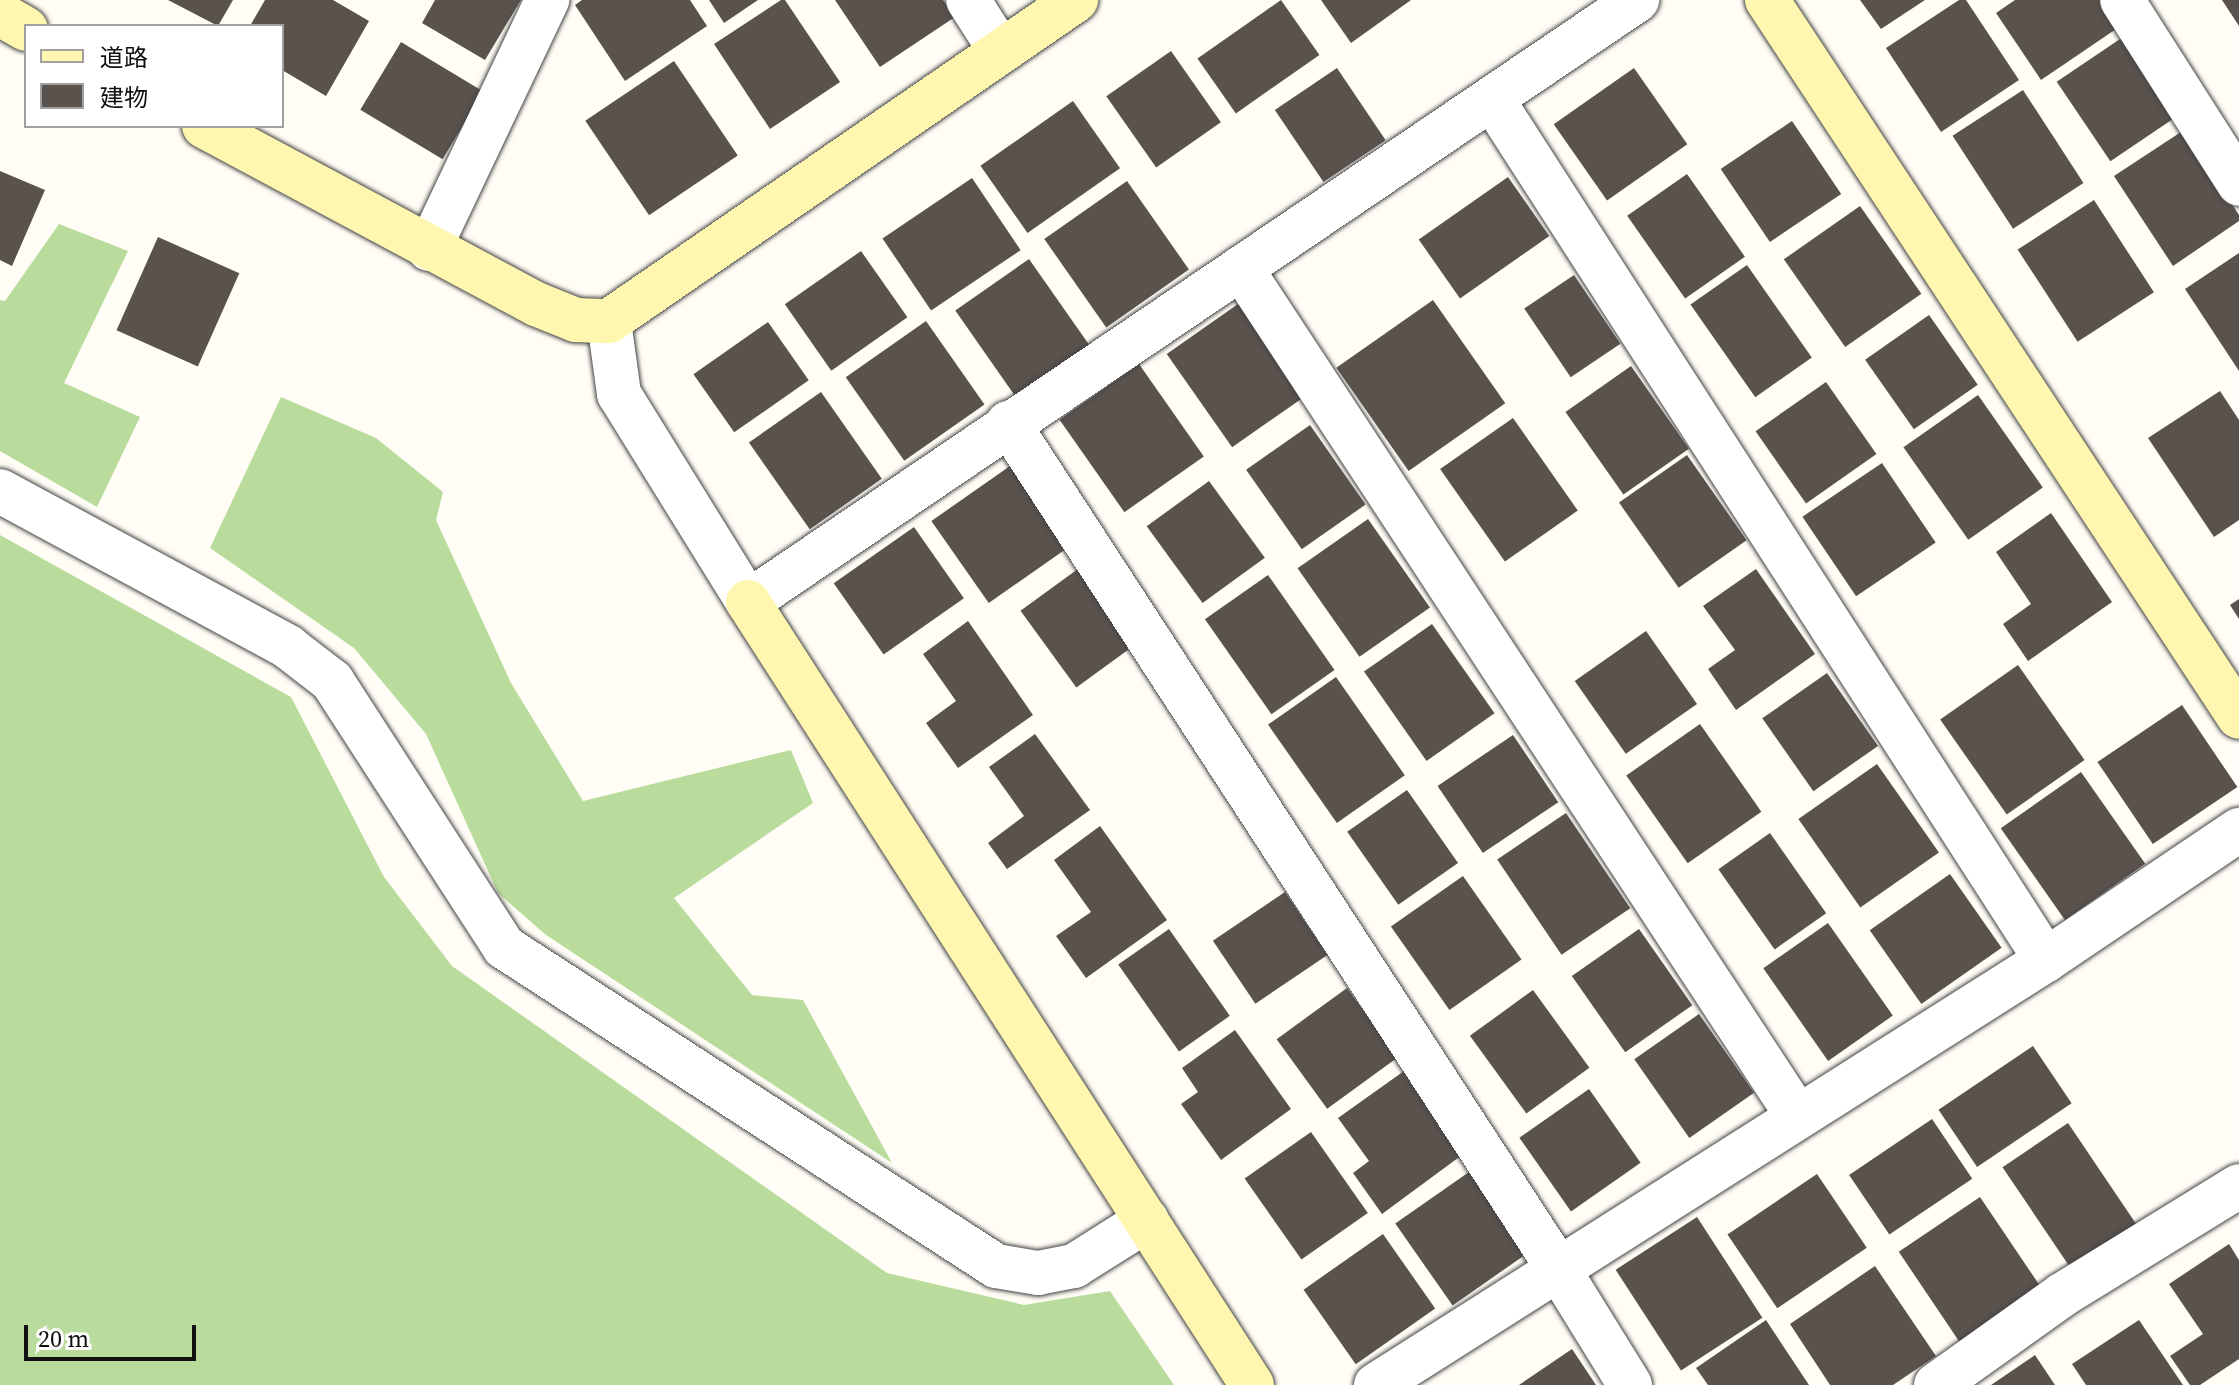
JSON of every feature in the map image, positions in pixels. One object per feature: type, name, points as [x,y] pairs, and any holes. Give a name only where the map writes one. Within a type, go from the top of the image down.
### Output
[{"type":"street","points":[[429,249],[547,0]]},
{"type":"street","points":[[968,0],[1000,50]]},
{"type":"street","points":[[208,128],[429,249],[576,320],[609,321],[1076,0]]},
{"type":"street","points":[[748,602],[1008,423],[1637,0]]},
{"type":"street","points":[[1767,0],[2239,717]]},
{"type":"street","points":[[2122,0],[2239,184]]},
{"type":"street","points":[[0,14],[24,28]]},
{"type":"street","points":[[1492,99],[2046,960]]},
{"type":"street","points":[[1241,268],[1798,1117]]},
{"type":"street","points":[[609,321],[619,394],[748,602],[1252,1385]]},
{"type":"street","points":[[1008,423],[1559,1270],[1630,1385]]},
{"type":"street","points":[[0,491],[288,647],[332,681],[504,947],[996,1266],[1038,1273],[1074,1266],[1147,1220]]},
{"type":"street","points":[[1376,1385],[2046,960],[2239,830]]},
{"type":"street","points":[[1936,1385],[2062,1295],[2239,1186]]},
{"type":"green space","points":[[59,224],[128,251],[64,383],[140,417],[97,507],[0,451],[0,300],[5,301]]},
{"type":"green space","points":[[281,397],[376,438],[443,492],[436,520],[511,683],[583,801],[791,750],[813,803],[674,898],[752,995],[803,1000],[892,1163],[546,935],[498,893],[426,734],[354,648],[210,548]]},
{"type":"green space","points":[[0,535],[291,697],[384,877],[452,966],[887,1273],[1024,1305],[1110,1291],[1174,1385],[0,1385]]},
{"type":"building","points":[[168,0],[233,0],[219,24]]},
{"type":"building","points":[[265,0],[333,0],[369,21],[326,96],[284,71],[284,24],[251,24]]},
{"type":"building","points":[[435,0],[521,0],[485,60],[422,23]]},
{"type":"building","points":[[582,0],[690,0],[707,26],[625,81],[575,5]]},
{"type":"building","points":[[709,0],[758,0],[724,23]]},
{"type":"building","points":[[785,0],[840,82],[770,129],[714,44]]},
{"type":"building","points":[[835,0],[943,0],[955,17],[880,67]]},
{"type":"building","points":[[1281,0],[1319,55],[1236,113],[1197,59]]},
{"type":"building","points":[[1321,0],[1411,0],[1351,43]]},
{"type":"building","points":[[1860,0],[1925,0],[1881,29]]},
{"type":"building","points":[[1959,0],[1966,0],[2019,80],[1941,132],[1886,48]]},
{"type":"building","points":[[2015,0],[2105,0],[2122,25],[2041,80],[1996,13]]},
{"type":"building","points":[[2222,0],[2239,0],[2239,26]]},
{"type":"building","points":[[2123,37],[2177,117],[2110,161],[2057,82]]},
{"type":"building","points":[[401,42],[483,91],[443,159],[360,110]]},
{"type":"building","points":[[1171,51],[1221,122],[1156,168],[1106,96]]},
{"type":"building","points":[[674,61],[738,156],[649,215],[585,121]]},
{"type":"building","points":[[1337,68],[1386,140],[1323,182],[1275,110]]},
{"type":"building","points":[[1634,68],[1687,144],[1607,200],[1554,124]]},
{"type":"building","points":[[2023,90],[2083,183],[2013,229],[1953,136]]},
{"type":"building","points":[[1073,101],[1120,168],[1027,233],[980,166]]},
{"type":"building","points":[[1792,121],[1841,194],[1770,242],[1721,169]]},
{"type":"building","points":[[2184,130],[2239,215],[2239,221],[2173,266],[2114,176]]},
{"type":"building","points":[[0,171],[45,190],[12,266],[0,260]]},
{"type":"building","points":[[1687,174],[1745,257],[1685,299],[1627,216]]},
{"type":"building","points":[[1508,177],[1549,236],[1460,298],[1419,240]]},
{"type":"building","points":[[972,178],[1021,250],[931,311],[882,238]]},
{"type":"building","points":[[1127,181],[1189,269],[1106,327],[1044,239]]},
{"type":"building","points":[[2094,200],[2154,292],[2078,342],[2018,250]]},
{"type":"building","points":[[1860,206],[1921,294],[1845,347],[1784,259]]},
{"type":"building","points":[[158,237],[239,273],[198,366],[117,330]]},
{"type":"building","points":[[861,251],[907,317],[831,371],[785,304]]},
{"type":"building","points":[[2239,253],[2239,371],[2185,289]]},
{"type":"building","points":[[1029,259],[1090,346],[1016,397],[955,311]]},
{"type":"building","points":[[1747,265],[1812,358],[1755,397],[1690,305]]},
{"type":"building","points":[[1574,275],[1620,344],[1571,377],[1524,309]]},
{"type":"building","points":[[1433,300],[1505,403],[1409,471],[1336,368]]},
{"type":"building","points":[[1238,304],[1303,397],[1232,447],[1167,354]]},
{"type":"building","points":[[1929,315],[1978,385],[1914,429],[1865,360]]},
{"type":"building","points":[[926,321],[985,405],[904,461],[846,377]]},
{"type":"building","points":[[768,322],[809,380],[734,432],[693,374]]},
{"type":"building","points":[[1139,364],[1204,457],[1124,512],[1060,420]]},
{"type":"building","points":[[1631,366],[1689,449],[1623,495],[1565,412]]},
{"type":"building","points":[[1826,382],[1876,454],[1806,503],[1756,431]]},
{"type":"building","points":[[2220,391],[2239,420],[2239,520],[2214,537],[2148,438]]},
{"type":"building","points":[[821,392],[882,479],[810,529],[749,442]]},
{"type":"building","points":[[1978,395],[2043,488],[1968,540],[1903,447]]},
{"type":"building","points":[[1513,418],[1578,511],[1505,562],[1440,469]]},
{"type":"building","points":[[1310,425],[1366,504],[1302,549],[1246,470]]},
{"type":"building","points":[[1687,455],[1747,540],[1679,588],[1619,503]]},
{"type":"building","points":[[1882,463],[1936,543],[1856,596],[1802,517]]},
{"type":"building","points":[[1010,466],[1067,548],[989,603],[931,521]]},
{"type":"building","points":[[1209,481],[1265,558],[1203,603],[1147,526]]},
{"type":"building","points":[[2051,513],[2112,602],[2028,661],[2003,624],[2031,604],[1996,552]]},
{"type":"building","points":[[1368,519],[1430,607],[1359,657],[1298,568]]},
{"type":"building","points":[[914,527],[964,598],[884,654],[834,583]]},
{"type":"building","points":[[1082,566],[1138,643],[1076,688],[1021,611]]},
{"type":"building","points":[[1756,569],[1815,654],[1736,710],[1708,669],[1735,650],[1703,606]]},
{"type":"building","points":[[1268,575],[1335,670],[1271,714],[1205,619]]},
{"type":"building","points":[[2239,599],[2239,619],[2230,605]]},
{"type":"building","points":[[968,621],[1033,715],[958,768],[926,723],[956,701],[923,654]]},
{"type":"building","points":[[1432,624],[1495,713],[1427,761],[1364,672]]},
{"type":"building","points":[[1646,631],[1697,704],[1626,754],[1575,681]]},
{"type":"building","points":[[2018,665],[2085,760],[2007,815],[1940,719]]},
{"type":"building","points":[[1827,673],[1878,746],[1813,791],[1762,718]]},
{"type":"building","points":[[1336,677],[1405,775],[1337,823],[1268,725]]},
{"type":"building","points":[[2182,705],[2237,787],[2153,844],[2097,762]]},
{"type":"building","points":[[1700,724],[1761,812],[1688,863],[1626,776]]},
{"type":"building","points":[[1035,734],[1090,810],[1007,869],[988,843],[1024,816],[989,767]]},
{"type":"building","points":[[1513,735],[1558,802],[1483,853],[1438,786]]},
{"type":"building","points":[[1877,764],[1939,852],[1860,908],[1798,819]]},
{"type":"building","points":[[2081,772],[2145,864],[2065,920],[2001,828]]},
{"type":"building","points":[[1407,790],[1458,863],[1398,905],[1347,832]]},
{"type":"building","points":[[1566,813],[1630,908],[1561,955],[1497,859]]},
{"type":"building","points":[[1100,826],[1167,920],[1086,978],[1056,936],[1091,912],[1054,860]]},
{"type":"building","points":[[1770,833],[1826,913],[1775,949],[1718,869]]},
{"type":"building","points":[[1950,874],[2002,948],[1921,1004],[1870,930]]},
{"type":"building","points":[[1463,876],[1522,960],[1449,1010],[1391,926]]},
{"type":"building","points":[[1285,892],[1327,955],[1255,1004],[1213,941]]},
{"type":"building","points":[[1828,923],[1893,1016],[1828,1061],[1763,968]]},
{"type":"building","points":[[1169,929],[1230,1016],[1179,1051],[1118,965]]},
{"type":"building","points":[[1639,929],[1692,1005],[1625,1052],[1572,976]]},
{"type":"building","points":[[1347,988],[1398,1058],[1327,1109],[1277,1039]]},
{"type":"building","points":[[1533,990],[1589,1068],[1526,1114],[1470,1036]]},
{"type":"building","points":[[1699,1014],[1754,1093],[1689,1138],[1634,1059]]},
{"type":"building","points":[[1235,1030],[1291,1109],[1221,1160],[1181,1104],[1198,1092],[1182,1068]]},
{"type":"building","points":[[2033,1046],[2072,1103],[1977,1167],[1938,1110]]},
{"type":"building","points":[[1404,1071],[1462,1155],[1382,1214],[1353,1173],[1369,1161],[1338,1118]]},
{"type":"building","points":[[1589,1089],[1641,1163],[1571,1211],[1519,1138]]},
{"type":"building","points":[[1932,1119],[1972,1179],[1889,1235],[1849,1175]]},
{"type":"building","points":[[2068,1123],[2139,1228],[2074,1272],[2003,1167]]},
{"type":"building","points":[[1311,1132],[1368,1213],[1301,1260],[1245,1178]]},
{"type":"building","points":[[1469,1172],[1526,1254],[1453,1306],[1395,1224]]},
{"type":"building","points":[[1817,1174],[1867,1248],[1777,1308],[1727,1234]]},
{"type":"building","points":[[1980,1197],[2044,1292],[1963,1347],[1899,1252]]},
{"type":"building","points":[[1697,1217],[1762,1318],[1681,1370],[1616,1270]]},
{"type":"building","points":[[1383,1234],[1435,1309],[1356,1364],[1304,1290]]},
{"type":"building","points":[[2229,1244],[2239,1260],[2239,1359],[2200,1385],[2190,1385],[2170,1356],[2203,1334],[2169,1284]]},
{"type":"building","points":[[1875,1266],[1936,1356],[1893,1385],[1830,1385],[1790,1324]]},
{"type":"building","points":[[1766,1320],[1809,1385],[1708,1385],[1696,1368]]},
{"type":"building","points":[[2139,1320],[2183,1385],[2086,1385],[2072,1364]]},
{"type":"building","points":[[1572,1349],[1596,1385],[1519,1385]]},
{"type":"building","points":[[2035,1355],[2055,1385],[1991,1385]]}]
